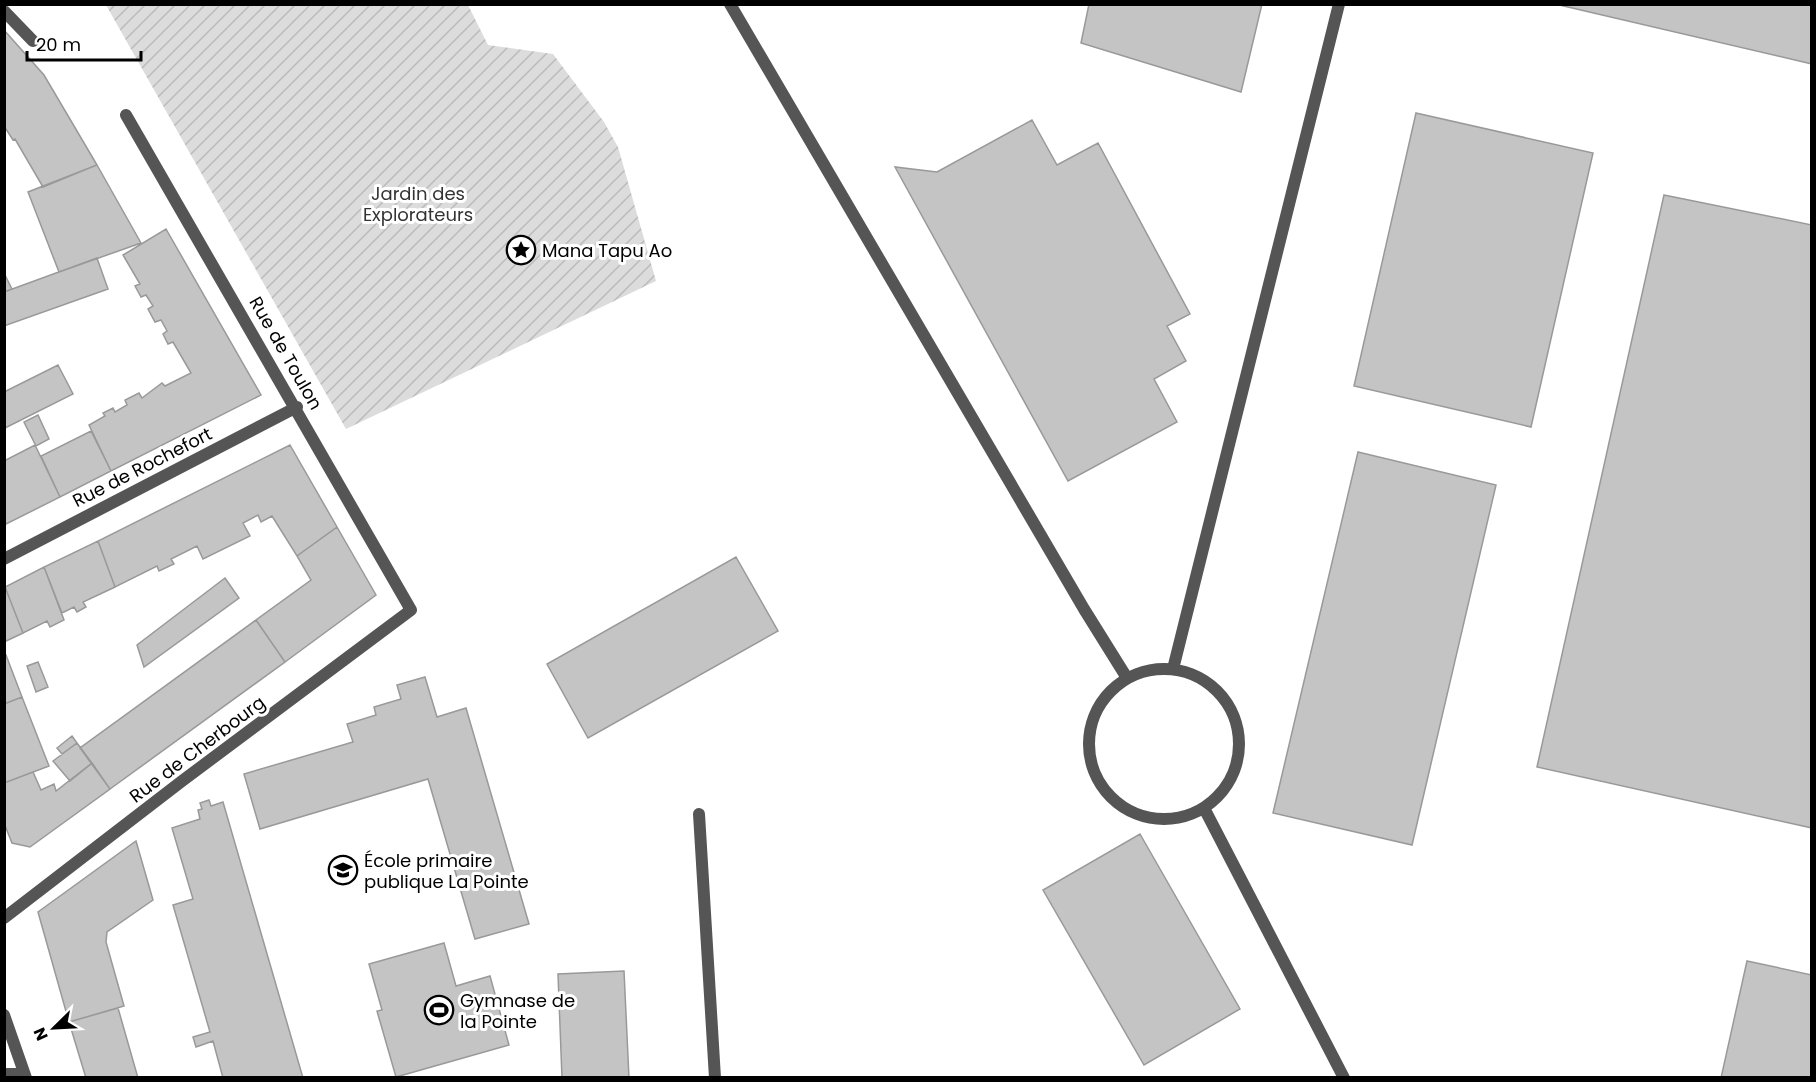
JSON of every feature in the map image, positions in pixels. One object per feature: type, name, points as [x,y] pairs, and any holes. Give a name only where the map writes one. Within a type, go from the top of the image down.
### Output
[{"type":"street","points":[[730,4],[1084,609],[1127,678]]},
{"type":"street","points":[[1173,669],[1339,4]]},
{"type":"street","points":[[4,11],[33,41]]},
{"type":"street","name":"Rue de Toulon","points":[[126,115],[297,407],[411,610]]},
{"type":"street","name":"Rue de Rochefort","points":[[4,559],[297,407]]},
{"type":"street","name":"Rue de Cherbourg","points":[[4,918],[182,781],[411,610]]},
{"type":"street","points":[[1173,669],[1199,677],[1220,693],[1233,716],[1239,741],[1235,768],[1223,790],[1204,808],[1176,818],[1149,818],[1125,808],[1099,781],[1090,756],[1089,731],[1093,717],[1107,695],[1127,678],[1147,670],[1173,669]]},
{"type":"street","points":[[1204,808],[1344,1077]]},
{"type":"street","points":[[699,814],[715,1077]]},
{"type":"street","points":[[4,1016],[25,1076],[4,1074]]},
{"type":"green space","name":"Jardin des Explorateurs","points":[[106,5],[468,5],[488,45],[553,54],[604,122],[618,147],[656,281],[346,429]]},
{"type":"building","points":[[1089,4],[1262,4],[1241,92],[1081,43]]},
{"type":"building","points":[[1555,4],[1812,4],[1812,64]]},
{"type":"building","points":[[4,30],[44,75],[97,165],[43,187],[15,139],[13,140],[4,126]]},
{"type":"building","points":[[1416,113],[1593,153],[1531,427],[1354,386]]},
{"type":"building","points":[[1032,120],[1057,165],[1098,143],[1190,314],[1167,326],[1186,361],[1154,379],[1177,422],[1068,481],[895,167],[937,172]]},
{"type":"building","points":[[97,165],[141,243],[59,272],[28,192]]},
{"type":"building","points":[[1664,195],[1812,225],[1812,828],[1537,767]]},
{"type":"building","points":[[166,229],[261,395],[111,471],[89,425],[105,416],[103,413],[113,408],[115,412],[127,405],[125,400],[139,393],[142,398],[162,383],[165,386],[191,373],[173,342],[168,344],[163,334],[167,331],[161,320],[155,322],[148,309],[153,306],[146,295],[141,297],[135,286],[140,284],[123,255]]},
{"type":"building","points":[[97,258],[108,289],[4,326],[4,292]]},
{"type":"building","points":[[4,273],[12,289],[4,292]]},
{"type":"building","points":[[58,365],[73,394],[5,428],[4,392]]},
{"type":"building","points":[[38,415],[49,439],[36,446],[24,422]]},
{"type":"building","points":[[91,431],[111,471],[60,497],[41,456]]},
{"type":"building","points":[[35,445],[60,497],[4,525],[4,461]]},
{"type":"building","points":[[290,445],[337,527],[297,556],[272,516],[261,522],[258,515],[243,523],[250,536],[203,559],[197,546],[171,559],[174,564],[159,571],[157,566],[115,587],[98,541]]},
{"type":"building","points":[[1358,452],[1496,485],[1412,845],[1273,813]]},
{"type":"building","points":[[337,527],[376,595],[285,662],[256,620],[311,580],[297,556]]},
{"type":"building","points":[[98,541],[115,587],[83,602],[86,607],[77,612],[74,607],[62,613],[44,567]]},
{"type":"building","points":[[736,557],[778,631],[588,738],[547,664]]},
{"type":"building","points":[[44,567],[64,620],[50,627],[47,621],[23,633],[5,587]]},
{"type":"building","points":[[225,578],[239,598],[144,667],[137,645]]},
{"type":"building","points":[[4,587],[23,633],[4,642]]},
{"type":"building","points":[[256,620],[285,662],[110,789],[80,748]]},
{"type":"building","points":[[6,655],[22,697],[4,704],[4,656]]},
{"type":"building","points":[[38,662],[48,687],[36,692],[27,666]]},
{"type":"building","points":[[425,677],[437,717],[466,708],[529,924],[475,939],[428,779],[260,829],[244,774],[353,742],[347,724],[376,715],[374,707],[401,699],[397,685]]},
{"type":"building","points":[[22,697],[49,766],[4,783],[4,704]]},
{"type":"building","points":[[72,736],[77,743],[62,754],[57,748]]},
{"type":"building","points":[[77,743],[92,763],[70,781],[53,761]]},
{"type":"building","points":[[92,763],[110,789],[30,847],[12,843],[4,823],[4,783],[33,772],[41,790],[54,784],[56,791]]},
{"type":"building","points":[[209,800],[211,806],[223,802],[303,1078],[223,1078],[213,1041],[196,1047],[193,1037],[210,1032],[173,905],[193,899],[172,828],[200,819],[198,810],[202,809],[200,803]]},
{"type":"building","points":[[1140,834],[1240,1009],[1144,1065],[1043,890]]},
{"type":"building","points":[[136,841],[153,900],[107,932],[106,942],[124,1006],[69,1022],[38,912]]},
{"type":"building","name":"Gymnase de la Pointe","points":[[444,943],[456,986],[490,976],[509,1045],[396,1077],[377,1011],[382,1010],[369,964]]},
{"type":"building","points":[[1747,961],[1812,975],[1812,1078],[1721,1078]]},
{"type":"building","points":[[624,971],[629,1078],[562,1078],[558,974]]},
{"type":"building","points":[[118,1008],[138,1078],[86,1078],[69,1022]]},
{"type":"place","name":"Mana Tapu Ao","points":[[521,250]]},
{"type":"place","name":"École primaire publique La Pointe","points":[[343,870]]},
{"type":"place","name":"Gymnase de la Pointe","points":[[439,1010]]}]
